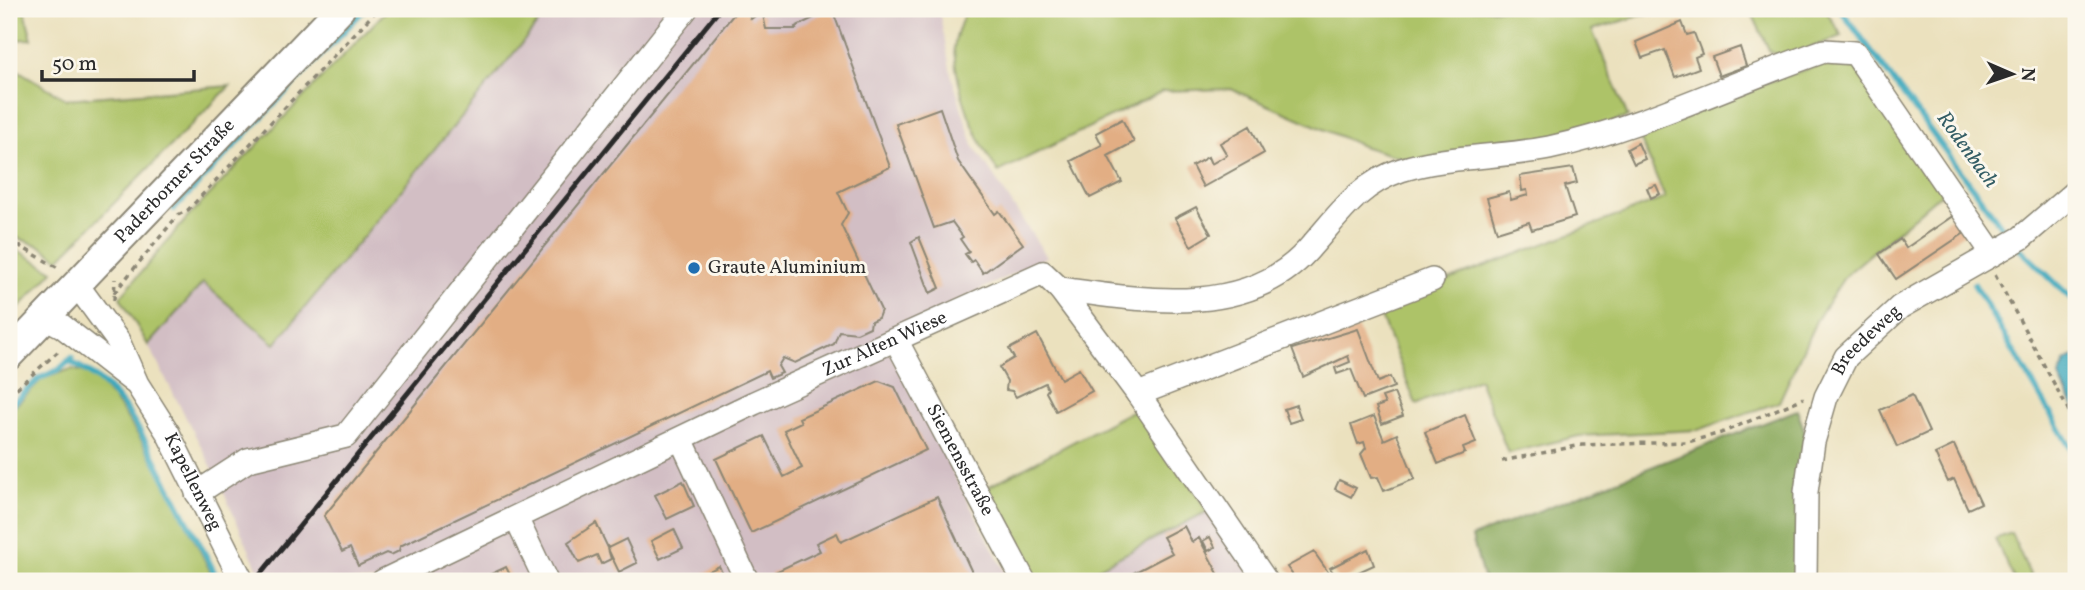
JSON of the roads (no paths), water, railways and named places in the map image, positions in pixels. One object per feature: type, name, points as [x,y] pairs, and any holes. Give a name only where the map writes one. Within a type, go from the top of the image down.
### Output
[{"type":"main road","name":"Paderborner Straße","points":[[9,355],[340,9]]},
{"type":"street","points":[[197,493],[248,460],[346,436],[686,9]]},
{"type":"street","points":[[1060,289],[1161,300],[1211,299],[1237,293],[1277,277],[1304,255],[1362,188],[1382,178],[1405,169],[1549,148],[1616,128],[1824,51],[1855,53],[1993,254]]},
{"type":"street","name":"Breedeweg","points":[[1805,581],[1806,492],[1813,442],[1826,397],[1846,357],[1900,307],[2021,238],[2076,191]]},
{"type":"street","name":"Zur Alten Wiese","points":[[383,581],[681,439],[1043,273],[1060,289]]},
{"type":"street","points":[[1138,394],[1432,280]]},
{"type":"street","name":"Kapellenweg","points":[[76,285],[118,341],[137,384],[168,433],[242,581]]},
{"type":"street","points":[[1060,289],[1138,394],[1266,581]]},
{"type":"street","name":"Kapellenweg","points":[[45,317],[62,326],[137,384]]},
{"type":"street","name":"Siemensstraße","points":[[896,340],[1024,581]]},
{"type":"street","points":[[681,439],[747,581]]},
{"type":"street","points":[[516,518],[546,581]]},
{"type":"water","points":[[2076,355],[2076,412],[2059,377],[2065,362]]},
{"type":"waterway","points":[[174,209],[365,9]]},
{"type":"waterway","name":"Rodenbach","points":[[1840,9],[2010,238]]},
{"type":"waterway","name":"Rodenbach","points":[[2017,246],[2076,303]]},
{"type":"waterway","points":[[1974,284],[2076,457]]},
{"type":"waterway","points":[[13,403],[40,378],[59,370],[72,358]]},
{"type":"waterway","points":[[68,361],[104,384],[130,416],[214,572]]},
{"type":"railway","points":[[255,581],[720,9]]},
{"type":"place","name":"Graute Aluminium","points":[[694,268]]}]
